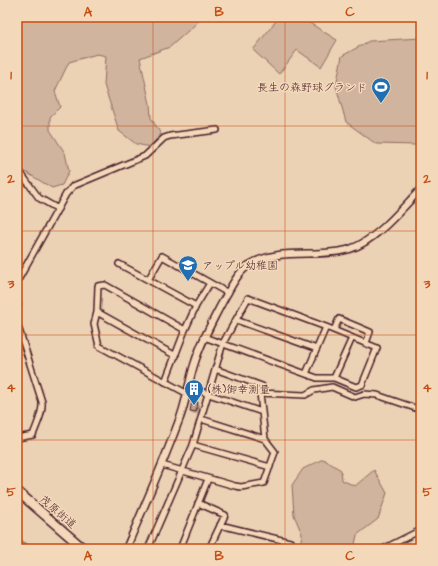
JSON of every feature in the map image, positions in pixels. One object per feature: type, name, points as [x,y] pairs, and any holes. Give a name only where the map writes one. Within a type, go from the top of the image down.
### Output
[{"type":"main road","name":"茂原街道","points":[[17,491],[84,549]]},
{"type":"street","points":[[17,282],[66,194],[73,186],[145,156],[164,138],[217,130]]},
{"type":"street","points":[[20,172],[39,198],[58,209]]},
{"type":"street","points":[[126,549],[179,421],[186,393],[204,337],[237,278],[248,266],[266,257],[277,255],[339,252],[358,245],[380,230],[421,189]]},
{"type":"street","points":[[148,280],[162,256],[228,293]]},
{"type":"street","points":[[119,264],[196,306]]},
{"type":"street","points":[[165,382],[185,330],[196,306],[210,283]]},
{"type":"street","points":[[185,330],[105,285],[98,286],[94,324],[98,346],[186,393]]},
{"type":"street","points":[[149,548],[193,445],[223,343],[248,298],[334,330],[377,348],[362,385],[356,387],[334,378],[318,378],[223,343],[204,337]]},
{"type":"street","points":[[96,312],[176,356]]},
{"type":"street","points":[[334,330],[339,319],[345,321],[370,332],[366,343]]},
{"type":"street","points":[[236,320],[317,349]]},
{"type":"street","points":[[17,323],[42,402],[41,414],[33,435],[17,438]]},
{"type":"street","points":[[306,374],[326,327]]},
{"type":"street","points":[[334,378],[352,338]]},
{"type":"street","points":[[162,465],[241,487],[264,483],[275,452],[265,439],[260,393],[262,386],[215,369]]},
{"type":"street","points":[[188,387],[262,412]]},
{"type":"street","points":[[260,393],[305,395],[314,390],[332,387],[355,397],[364,394],[377,396],[421,410]]},
{"type":"street","points":[[201,419],[265,439]]},
{"type":"street","points":[[193,445],[270,467]]},
{"type":"street","points":[[187,549],[180,548],[208,479]]},
{"type":"street","points":[[198,503],[224,515],[209,549]]},
{"type":"street","points":[[220,525],[290,542]]},
{"type":"street","points":[[383,549],[421,530]]},
{"type":"shaded area","points":[[17,17],[200,17],[198,22],[170,47],[140,58],[150,104],[151,118],[161,134],[150,147],[136,144],[119,131],[104,85],[106,56],[97,54],[69,62],[55,91],[60,107],[50,117],[50,130],[65,153],[69,171],[62,185],[52,188],[17,168],[17,66],[19,62],[17,60]]},
{"type":"shaded area","points":[[279,17],[300,17],[337,40],[321,67],[297,50],[279,74],[253,50]]},
{"type":"shaded area","name":"長生の森野球グランド","points":[[421,38],[421,141],[415,145],[376,144],[346,122],[336,86],[342,56],[369,41]]},
{"type":"shaded area","points":[[17,288],[22,305],[17,315]]},
{"type":"shaded area","points":[[323,459],[341,470],[342,480],[355,486],[374,470],[387,493],[378,519],[357,535],[354,549],[298,549],[302,534],[294,515],[292,485],[303,469]]},
{"type":"shaded area","points":[[17,536],[25,543],[38,549],[24,547],[17,541]]},
{"type":"building","name":"(株)御幸測量","points":[[192,401],[198,402],[196,412],[190,411]]},
{"type":"place","name":"長生の森野球グランド","points":[[381,104]]},
{"type":"place","name":"アップル幼稚園","points":[[188,282]]},
{"type":"place","name":"(株)御幸測量","points":[[194,406]]}]
